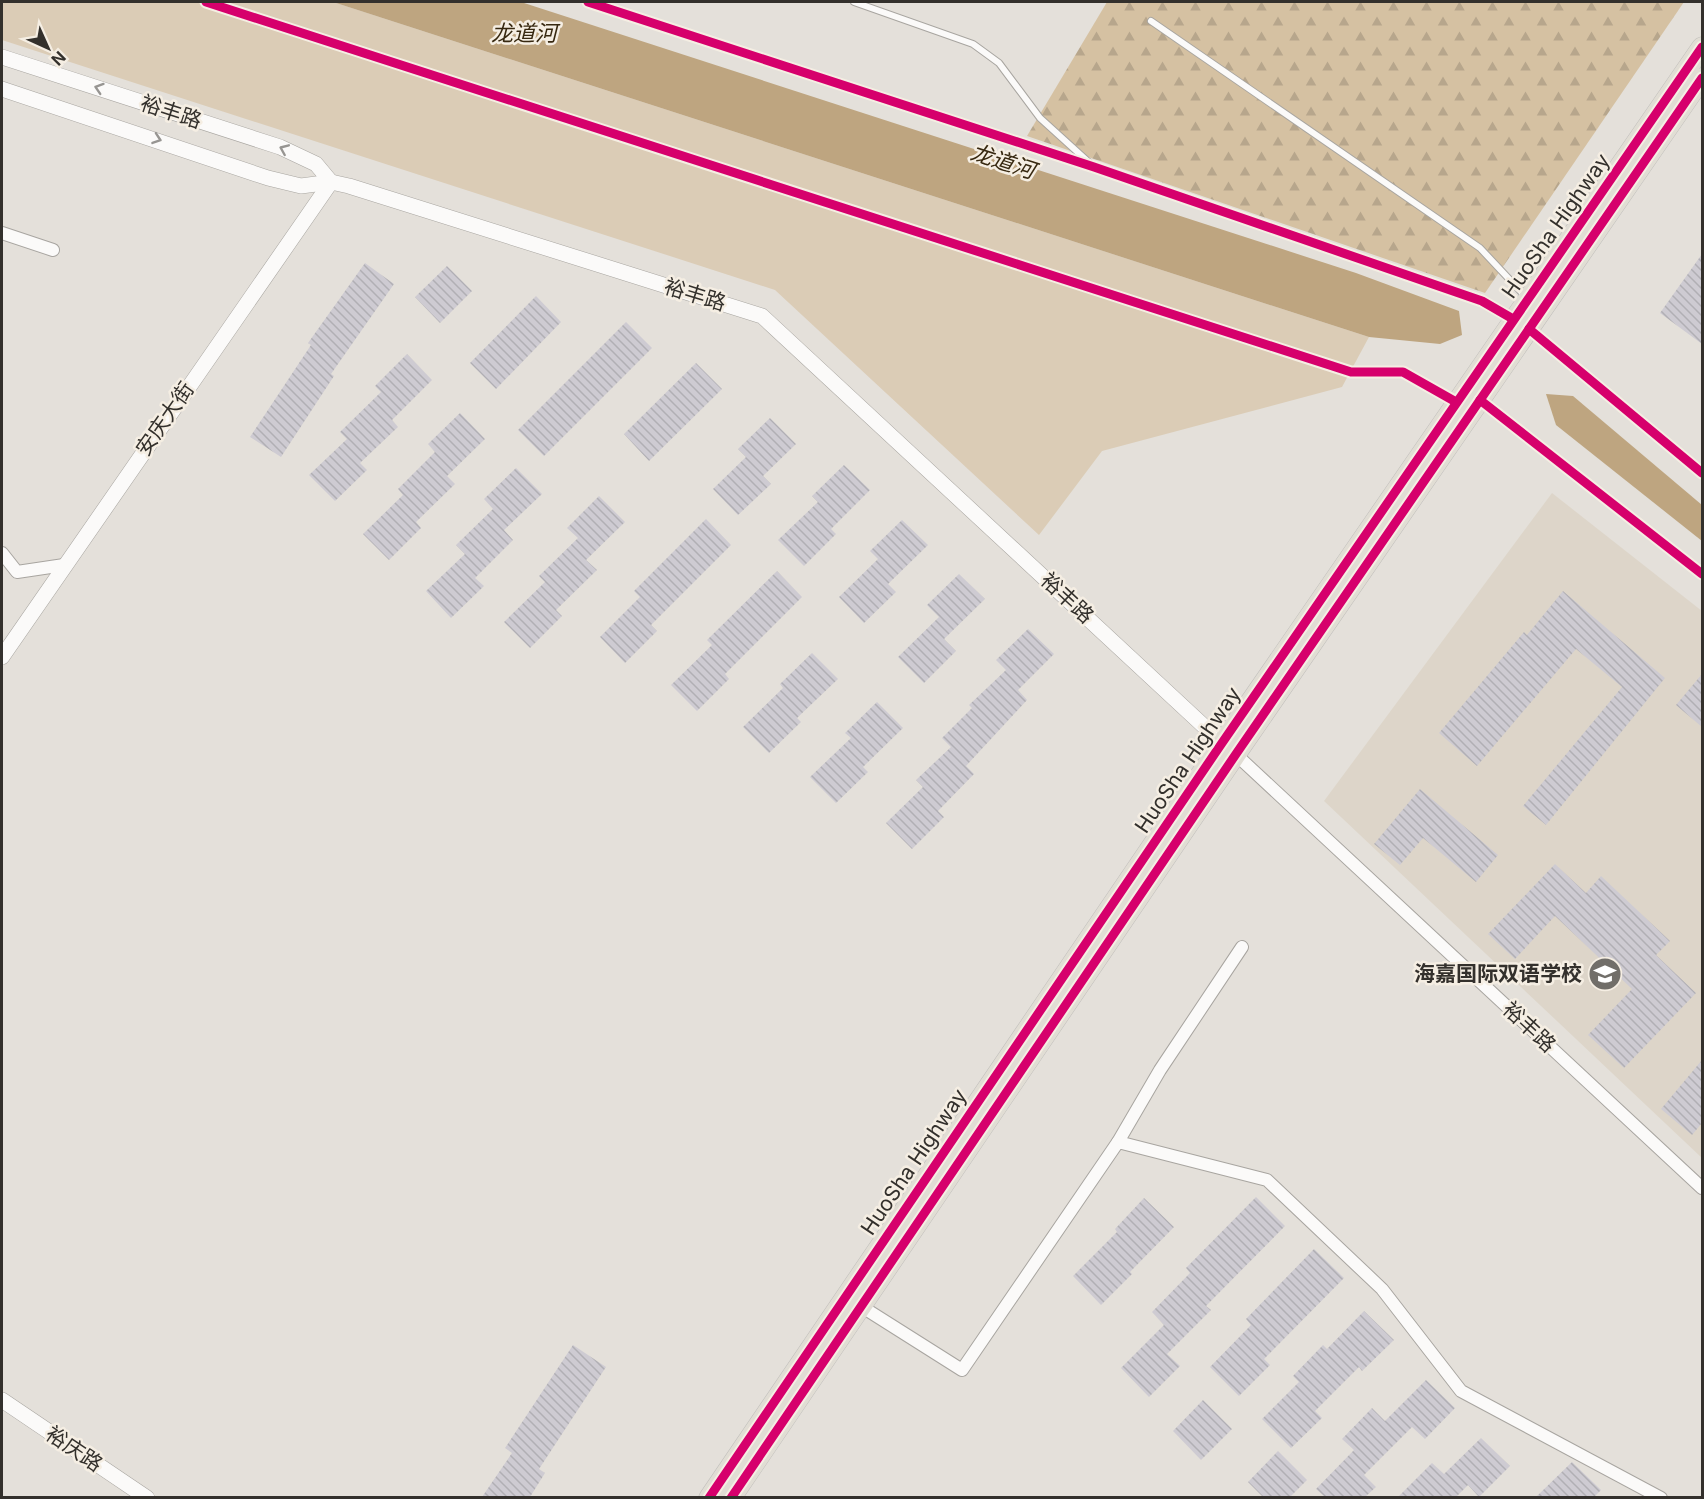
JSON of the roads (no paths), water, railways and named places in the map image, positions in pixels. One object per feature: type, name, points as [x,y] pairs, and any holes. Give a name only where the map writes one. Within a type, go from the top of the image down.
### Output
[{"type":"main road","name":"HuoSha Highway","points":[[709,1497],[853,1301],[1229,749],[1527,299],[1702,47]]},
{"type":"main road","name":"HuoSha Highway","points":[[1229,749],[1702,78]]},
{"type":"main road","name":"HuoSha Highway","points":[[731,1497],[853,1301]]},
{"type":"street","name":"裕丰路","points":[[2,57],[280,147],[316,164],[331,182]]},
{"type":"street","name":"裕丰路","points":[[2,88],[268,178],[301,186],[331,182],[762,316],[1702,1188]]},
{"type":"street","name":"安庆大街","points":[[2,657],[331,182]]},
{"type":"street","points":[[2,233],[53,250]]},
{"type":"street","points":[[2,553],[17,572],[64,565]]},
{"type":"street","points":[[853,1301],[962,1370],[1118,1142],[1160,1070],[1242,947]]},
{"type":"street","points":[[1118,1142],[1267,1180],[1382,1289],[1461,1391],[1661,1497]]},
{"type":"street","name":"裕庆路","points":[[2,1400],[147,1497]]},
{"type":"lane","points":[[854,2],[972,45],[999,63],[1040,118],[1094,167]]},
{"type":"lane","points":[[1151,21],[1480,248],[1527,299]]},
{"type":"water","name":"龙道河","points":[[333,2],[521,2],[1356,273],[1459,311],[1462,335],[1440,344],[1369,337]]},
{"type":"water","points":[[1546,394],[1573,396],[1702,505],[1702,541],[1556,425]]},
{"type":"place","name":"海嘉国际双语学校","points":[[1605,974]]}]
